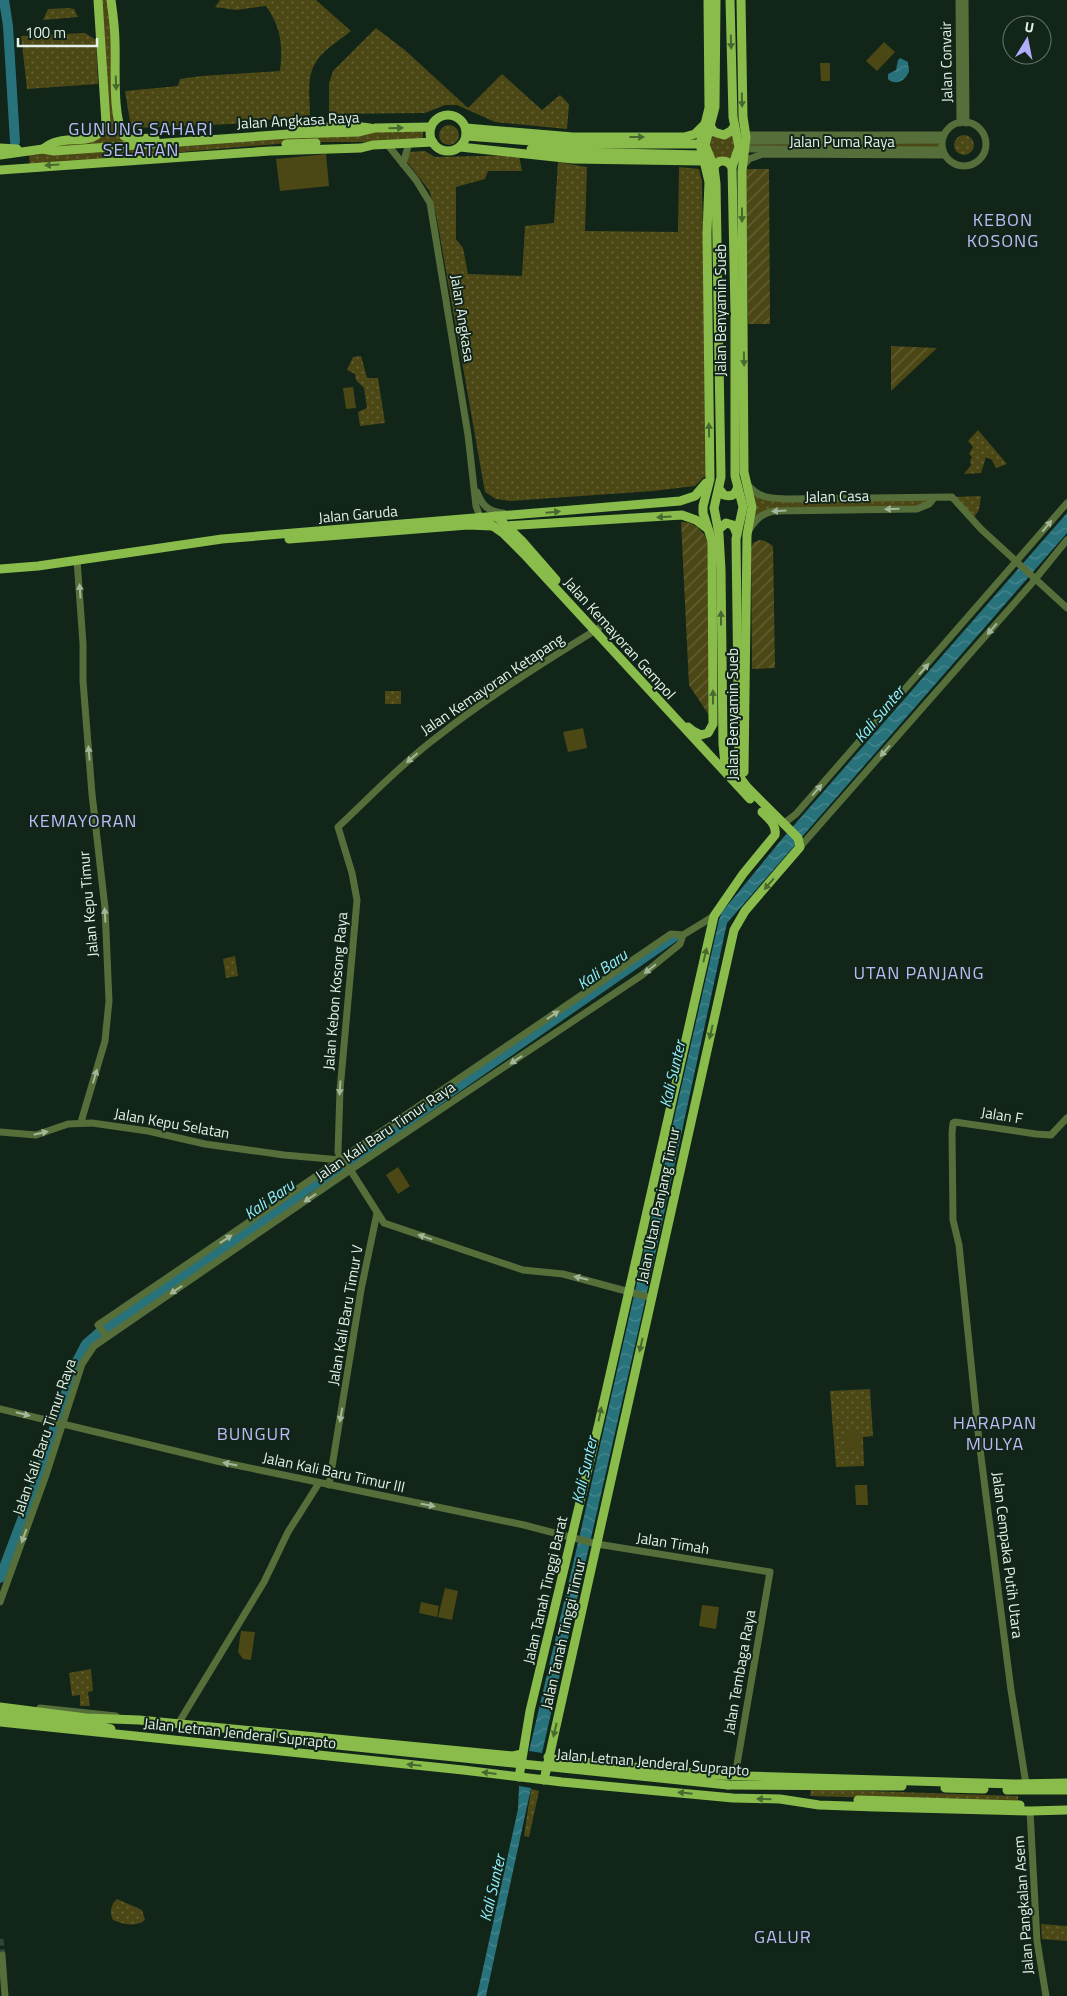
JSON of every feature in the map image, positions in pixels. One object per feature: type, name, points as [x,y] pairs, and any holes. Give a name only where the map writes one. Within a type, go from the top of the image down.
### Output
[{"type":"main road","name":"Jalan Angkasa Raya","points":[[43,149],[55,142],[93,138],[102,131],[106,123],[98,0]]},
{"type":"main road","name":"Jalan Angkasa Raya","points":[[112,0],[119,126],[124,136],[130,139],[171,142],[289,134],[359,132],[375,128]]},
{"type":"main road","name":"Jalan Benyamin Sueb","points":[[701,735],[708,732],[713,724],[712,541],[703,506],[710,479],[707,234],[709,182],[700,157],[698,144],[709,125],[708,0]]},
{"type":"main road","name":"Jalan Benyamin Sueb","points":[[716,0],[715,107],[709,125],[706,149],[714,167],[716,184],[718,261],[721,467],[719,489],[714,508],[718,530],[721,570],[723,744],[726,767],[734,783]]},
{"type":"main road","name":"Jalan Benyamin Sueb","points":[[730,0],[734,127],[739,147],[732,167],[735,312],[735,476],[743,507],[736,532],[738,600],[737,744],[739,771],[747,787]]},
{"type":"main road","name":"Jalan Benyamin Sueb","points":[[741,0],[742,117],[746,142],[743,166],[742,239],[744,472],[752,507],[747,534],[746,567],[744,772],[747,787]]},
{"type":"main road","points":[[732,83],[741,52]]},
{"type":"main road","points":[[708,70],[716,56]]},
{"type":"main road","points":[[464,138],[460,119],[449,115],[438,118],[431,127],[430,133],[433,142],[443,151],[452,151],[464,138],[684,136],[696,134],[709,125],[714,132],[724,135],[732,131],[734,127]]},
{"type":"main road","name":"Jalan Angkasa Raya","points":[[0,148],[54,151],[180,136],[317,126],[431,127]]},
{"type":"main road","points":[[414,143],[422,138],[423,134],[422,130],[417,127]]},
{"type":"main road","points":[[171,142],[180,136]]},
{"type":"main road","points":[[464,138],[573,144],[698,144]]},
{"type":"main road","points":[[464,138],[573,152],[645,157],[700,157]]},
{"type":"main road","name":"Jalan Angkasa Raya","points":[[0,170],[89,163],[100,164],[184,154],[361,148],[373,145],[433,142]]},
{"type":"main road","name":"Jalan Angkasa Raya","points":[[0,156],[27,150]]},
{"type":"main road","points":[[714,167],[717,162],[723,161],[728,162],[732,167]]},
{"type":"main road","name":"Jalan Angkasa Raya","points":[[0,166],[16,168]]},
{"type":"main road","points":[[707,234],[718,261]]},
{"type":"main road","points":[[735,312],[743,321]]},
{"type":"main road","points":[[709,407],[719,368]]},
{"type":"main road","points":[[734,434],[744,398]]},
{"type":"main road","name":"Jalan Garuda","points":[[400,528],[480,517],[680,502],[695,496],[710,479]]},
{"type":"main road","points":[[719,489],[721,493],[728,496],[733,495],[737,489]]},
{"type":"main road","points":[[680,502],[686,505],[688,509],[682,515]]},
{"type":"main road","points":[[519,514],[520,520],[526,526],[522,541]]},
{"type":"main road","points":[[682,515],[696,520],[708,529]]},
{"type":"main road","name":"Jalan Garuda","points":[[0,574],[222,539],[468,525],[526,526],[682,515]]},
{"type":"main road","name":"Jalan Kemayoran Gempol","points":[[496,516],[522,541],[597,629],[734,783],[772,822],[776,830],[773,838],[743,874],[715,914]]},
{"type":"main road","name":"Jalan Kemayoran Gempol","points":[[480,517],[495,526],[524,554],[682,720],[693,731],[701,735]]},
{"type":"main road","points":[[718,530],[726,523],[733,526],[736,532]]},
{"type":"main road","name":"Jalan Garuda","points":[[0,569],[78,562]]},
{"type":"main road","points":[[738,600],[746,567]]},
{"type":"main road","points":[[713,588],[721,570]]},
{"type":"main road","points":[[713,652],[722,668]]},
{"type":"main road","points":[[738,659],[746,668]]},
{"type":"main road","points":[[737,691],[746,701]]},
{"type":"main road","points":[[723,720],[729,725],[734,724],[738,719]]},
{"type":"main road","points":[[723,744],[730,738],[735,740],[737,744]]},
{"type":"main road","points":[[747,787],[798,838],[800,845]]},
{"type":"main road","name":"Jalan Utan Panjang Timur","points":[[608,1495],[734,930],[745,911],[800,845]]},
{"type":"main road","name":"Jalan Tanah Tinggi Barat","points":[[519,1777],[530,1712],[574,1538],[715,914]]},
{"type":"main road","name":"Jalan Tanah Tinggi Timur","points":[[544,1780],[595,1543],[608,1495]]},
{"type":"main road","name":"Jalan Letnan Jenderal Suprapto","points":[[0,1707],[86,1718],[139,1720],[513,1756],[522,1754]]},
{"type":"main road","name":"Jalan Letnan Jenderal Suprapto","points":[[0,1715],[94,1725],[130,1735]]},
{"type":"main road","name":"Jalan Letnan Jenderal Suprapto","points":[[0,1722],[544,1780],[733,1798],[870,1807],[1030,1811],[1067,1810]]},
{"type":"main road","name":"Jalan Letnan Jenderal Suprapto","points":[[270,1732],[308,1742],[728,1785],[1067,1788]]},
{"type":"main road","points":[[463,1770],[469,1765],[470,1756],[468,1751]]},
{"type":"main road","name":"Jalan Letnan Jenderal Suprapto","points":[[548,1757],[552,1759],[682,1773],[1026,1784],[1067,1788]]},
{"type":"main road","points":[[598,1764],[587,1771],[588,1776],[602,1785]]},
{"type":"main road","name":"Jalan Letnan Jenderal Suprapto","points":[[795,1801],[802,1799],[1067,1805]]},
{"type":"street","name":"Jalan Convair","points":[[959,0],[963,123]]},
{"type":"street","name":"Jalan Convair","points":[[963,123],[965,0]]},
{"type":"street","points":[[963,123],[977,127],[985,137],[985,150],[981,158],[973,164],[964,166],[953,163],[944,152],[943,137],[950,127],[963,123]]},
{"type":"street","name":"Jalan Puma Raya","points":[[746,142],[943,137]]},
{"type":"street","name":"Jalan Puma Raya","points":[[746,142],[944,152]]},
{"type":"street","points":[[403,164],[414,143]]},
{"type":"street","name":"Jalan Angkasa","points":[[386,144],[425,193],[430,203],[475,484],[476,506],[480,517]]},
{"type":"street","name":"Jalan Puma Raya","points":[[743,166],[749,159],[763,154],[944,152]]},
{"type":"street","name":"Jalan Angkasa","points":[[475,484],[482,503],[487,509],[498,513],[519,514]]},
{"type":"street","name":"Jalan Casa","points":[[748,485],[757,494],[766,498],[952,497],[981,529],[1018,563]]},
{"type":"street","name":"Jalan Casa","points":[[747,534],[757,519],[765,513],[775,511],[917,509],[929,504],[934,498]]},
{"type":"street","points":[[786,827],[1018,563],[1067,503]]},
{"type":"street","points":[[800,845],[1067,540]]},
{"type":"street","name":"Jalan Kepu Timur","points":[[78,562],[84,687],[92,794],[105,908],[109,1001],[105,1041],[81,1122]]},
{"type":"street","points":[[1018,563],[1067,608]]},
{"type":"street","name":"Jalan Kemayoran Ketapang","points":[[338,827],[410,758],[436,737],[504,688],[597,629]]},
{"type":"street","name":"Jalan Kebon Kosong Raya","points":[[338,827],[357,900],[340,1096],[338,1152],[342,1160]]},
{"type":"street","name":"Jalan Kali Baru Timur Raya","points":[[0,1602],[46,1475],[60,1423],[82,1364],[102,1330],[259,1225],[350,1169],[642,976],[680,944],[683,935],[715,914]]},
{"type":"street","points":[[102,1330],[259,1225],[342,1160],[671,934],[683,935]]},
{"type":"street","name":"Jalan F","points":[[952,1150],[953,1123],[955,1122],[1050,1135],[1067,1118]]},
{"type":"street","name":"Jalan Kepu Selatan","points":[[0,1132],[36,1135],[81,1122],[148,1131],[206,1144],[284,1155],[342,1160]]},
{"type":"street","name":"Jalan Cempaka Putih Utara","points":[[952,1150],[953,1220],[959,1245],[975,1409],[1026,1784]]},
{"type":"street","points":[[342,1160],[350,1169],[384,1223],[523,1270],[563,1274],[591,1280],[629,1293],[651,1297]]},
{"type":"street","name":"Jalan Kali Baru Timur V","points":[[329,1485],[361,1290],[377,1212]]},
{"type":"street","name":"Jalan Kali Baru Timur III","points":[[0,1409],[221,1462],[438,1507],[574,1538]]},
{"type":"street","points":[[178,1724],[264,1582],[288,1532],[319,1483]]},
{"type":"street","name":"Jalan Timah","points":[[574,1538],[770,1572]]},
{"type":"street","name":"Jalan Tembaga Raya","points":[[736,1776],[770,1572]]},
{"type":"street","name":"Jalan Letnan Jenderal Suprapto","points":[[0,1703],[108,1714],[139,1720]]},
{"type":"street","name":"Jalan Pangkalan Asem","points":[[1030,1811],[1038,1941],[1046,1996]]},
{"type":"street","points":[[2,1955],[6,1996]]},
{"type":"shaded area","points":[[97,0],[111,0],[121,133],[153,144],[295,133],[423,131],[423,139],[366,142],[302,142],[100,159],[30,167],[29,155],[89,150],[43,149],[79,140],[103,131]]},
{"type":"shaded area","points":[[220,0],[316,0],[351,31],[332,45],[319,58],[313,68],[309,88],[310,115],[232,124],[131,128],[125,91],[178,86],[180,79],[201,76],[280,71],[280,37],[275,22],[266,6],[236,10],[215,7]]},
{"type":"shaded area","points":[[48,9],[74,9],[78,17],[43,20]]},
{"type":"shaded area","points":[[376,28],[406,51],[468,108],[502,74],[542,110],[560,95],[569,104],[567,129],[495,122],[457,105],[445,105],[425,113],[329,114],[329,83],[333,71]]},
{"type":"shaded area","points":[[85,33],[96,40],[98,84],[27,89],[21,36]]},
{"type":"shaded area","points":[[884,42],[895,52],[877,71],[866,61]]},
{"type":"shaded area","points":[[820,63],[830,63],[830,81],[821,81]]},
{"type":"shaded area","points":[[449,125],[456,128],[459,135],[456,142],[449,145],[442,142],[439,135],[442,128]]},
{"type":"shaded area","points":[[728,134],[737,136],[732,167],[717,162],[705,145],[707,136]]},
{"type":"shaded area","points":[[964,135],[971,138],[974,145],[971,152],[964,155],[957,152],[954,145],[957,138]]},
{"type":"shaded area","points":[[746,137],[942,140],[942,147],[746,149]]},
{"type":"shaded area","points":[[425,151],[435,157],[519,155],[522,171],[488,171],[485,179],[456,187],[456,239],[463,248],[468,274],[522,276],[525,226],[554,223],[558,162],[587,167],[585,231],[678,232],[679,167],[699,169],[702,181],[707,474],[695,486],[653,491],[510,501],[496,499],[485,492],[436,214],[429,190],[407,162],[408,152]]},
{"type":"shaded area","points":[[326,154],[329,186],[280,191],[276,159]]},
{"type":"shaded area","points":[[746,169],[769,169],[770,324],[748,324]]},
{"type":"shaded area","points":[[891,346],[937,348],[891,391]]},
{"type":"shaded area","points":[[361,356],[367,378],[378,378],[385,423],[360,426],[358,412],[367,408],[364,388],[356,380],[355,374],[347,370],[353,357]]},
{"type":"shaded area","points":[[353,387],[356,408],[346,409],[343,388]]},
{"type":"shaded area","points":[[978,430],[1007,464],[996,468],[992,460],[986,457],[981,473],[964,474],[971,465],[972,457],[969,454],[973,447],[968,441]]},
{"type":"shaded area","points":[[748,485],[763,497],[934,498],[923,507],[775,511],[757,519],[750,518]]},
{"type":"shaded area","points":[[981,496],[979,510],[972,520],[952,497]]},
{"type":"shaded area","points":[[681,522],[690,523],[698,528],[709,542],[710,717],[689,685]]},
{"type":"shaded area","points":[[759,540],[773,546],[775,668],[752,669],[751,549],[753,543]]},
{"type":"shaded area","points":[[385,691],[401,691],[401,704],[385,704]]},
{"type":"shaded area","points":[[583,728],[587,748],[568,752],[563,732]]},
{"type":"shaded area","points":[[235,956],[238,976],[226,978],[223,959]]},
{"type":"shaded area","points":[[398,1167],[410,1186],[398,1194],[386,1175]]},
{"type":"shaded area","points":[[870,1389],[873,1436],[863,1437],[864,1466],[836,1467],[830,1391]]},
{"type":"shaded area","points":[[858,1431],[859,1451],[846,1452],[845,1432]]},
{"type":"shaded area","points":[[855,1485],[867,1485],[868,1505],[856,1505]]},
{"type":"shaded area","points":[[445,1588],[458,1591],[452,1620],[438,1617]]},
{"type":"shaded area","points":[[421,1602],[439,1606],[437,1617],[419,1613]]},
{"type":"shaded area","points":[[702,1605],[719,1607],[716,1629],[699,1626]]},
{"type":"shaded area","points":[[241,1631],[255,1632],[251,1660],[243,1659],[238,1652]]},
{"type":"shaded area","points":[[91,1669],[93,1691],[88,1692],[90,1706],[80,1706],[80,1695],[72,1696],[69,1673]]},
{"type":"shaded area","points":[[531,1789],[539,1791],[529,1837],[524,1836]]},
{"type":"shaded area","points":[[811,1789],[1018,1796],[1018,1802],[810,1796]]},
{"type":"shaded area","points":[[117,1899],[142,1910],[145,1920],[133,1925],[113,1920],[111,1908]]},
{"type":"shaded area","points":[[1041,1924],[1067,1926],[1067,1941],[1042,1939]]},
{"type":"water","points":[[900,58],[908,62],[908,75],[903,80],[894,82],[888,79],[888,74],[896,70]]},
{"type":"water","points":[[1067,513],[1067,533],[727,923],[646,1297],[542,1753],[529,1751],[722,912],[782,839]]},
{"type":"water","points":[[519,1786],[531,1788],[486,1996],[477,1996],[518,1809]]},
{"type":"waterway","points":[[4,0],[8,26],[15,142]]},
{"type":"waterway","name":"Kali Baru","points":[[0,1578],[36,1483],[76,1363],[86,1344],[100,1332],[674,937]]},
{"type":"tunnel","points":[[0,1939],[2,1955]]},
{"type":"district","name":"GUNUNG SAHARI SELATAN","points":[[141,138]]},
{"type":"district","name":"KEBON KOSONG","points":[[1003,229]]},
{"type":"district","name":"KEMAYORAN","points":[[83,820]]},
{"type":"district","name":"UTAN PANJANG","points":[[919,972]]},
{"type":"district","name":"HARAPAN MULYA","points":[[995,1432]]},
{"type":"district","name":"BUNGUR","points":[[254,1433]]},
{"type":"district","name":"GALUR","points":[[783,1936]]},
{"type":"water label","name":"Kali Sunter","points":[[879,714]]},
{"type":"water label","name":"Kali Sunter","points":[[672,1074]]},
{"type":"water label","name":"Kali Sunter","points":[[584,1470]]},
{"type":"water label","name":"Kali Sunter","points":[[492,1888]]}]
